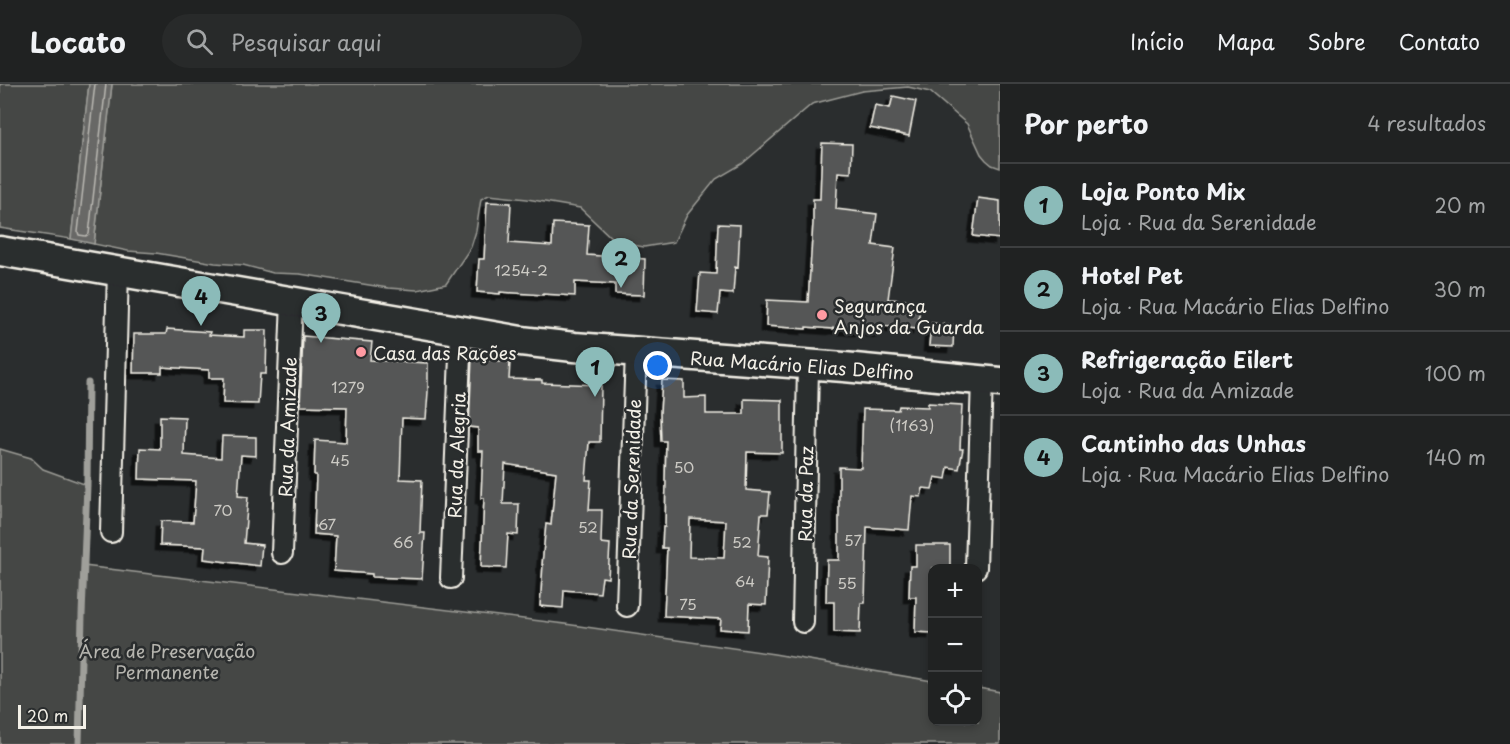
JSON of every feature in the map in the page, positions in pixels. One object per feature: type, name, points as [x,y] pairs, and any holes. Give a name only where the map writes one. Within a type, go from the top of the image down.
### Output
[{"type":"main road","name":"Rua Macário Elias Delfino","points":[[0,251],[521,341],[991,381]]},
{"type":"street","points":[[111,532],[118,270]]},
{"type":"street","name":"Rua da Amizade","points":[[282,553],[292,300]]},
{"type":"street","name":"Rua da Alegria","points":[[451,578],[462,331]]},
{"type":"street","name":"Rua da Serenidade","points":[[627,606],[636,352]]},
{"type":"street","name":"Rua da Paz","points":[[803,622],[808,366]]},
{"type":"street","points":[[976,564],[991,381]]},
{"type":"green space","points":[[0,84],[89,84],[71,239],[0,228]]},
{"type":"green space","points":[[112,84],[1000,84],[1000,168],[992,165],[981,154],[967,124],[930,92],[908,87],[862,91],[812,104],[742,164],[716,179],[687,215],[674,242],[644,247],[616,242],[580,208],[489,195],[481,199],[471,247],[446,284],[417,290],[388,288],[300,274],[273,273],[243,265],[128,251],[94,244]]},
{"type":"green space","name":"Área de Preservação Permanente","points":[[0,449],[31,458],[43,469],[87,485],[84,566],[565,624],[774,654],[928,680],[928,726],[982,726],[982,689],[1000,692],[1000,744],[0,744]]},
{"type":"water","points":[[89,84],[112,84],[94,244],[71,239]]},
{"type":"building","points":[[893,96],[916,101],[909,136],[870,128],[875,105],[890,108]]},
{"type":"building","points":[[822,143],[852,144],[851,173],[838,172],[836,209],[877,214],[873,245],[895,248],[888,299],[920,301],[918,329],[883,326],[882,332],[766,326],[767,300],[808,302],[813,199],[820,199]]},
{"type":"building","points":[[978,198],[1000,201],[1000,239],[973,236]]},
{"type":"building","points":[[487,202],[511,203],[509,243],[552,246],[553,223],[589,225],[587,255],[645,259],[644,295],[615,294],[615,284],[575,282],[575,296],[477,292],[479,259],[484,259]]},
{"type":"building","points":[[718,224],[740,225],[738,268],[735,267],[733,294],[720,293],[718,314],[697,312],[700,273],[716,274]]},
{"type":"building","points":[[931,323],[954,325],[953,347],[929,346]]},
{"type":"building","points":[[167,329],[244,337],[244,330],[267,330],[266,374],[260,374],[258,404],[223,403],[224,378],[209,378],[209,370],[162,367],[162,373],[133,373],[134,334],[166,334]]},
{"type":"building","points":[[303,336],[372,342],[370,360],[428,363],[426,419],[402,418],[400,479],[422,480],[420,533],[425,533],[422,579],[372,577],[372,574],[334,571],[336,536],[314,534],[315,440],[346,442],[347,407],[300,406]]},
{"type":"building","points":[[472,358],[510,362],[509,379],[542,380],[542,383],[601,385],[600,442],[589,442],[586,480],[591,480],[589,510],[602,510],[601,543],[610,544],[608,578],[602,577],[600,593],[564,590],[563,608],[540,606],[546,524],[551,525],[556,472],[505,464],[503,504],[519,504],[518,535],[508,534],[506,568],[481,567],[484,498],[481,498],[483,451],[478,451],[478,428],[469,427]]},
{"type":"building","points":[[662,380],[684,381],[684,398],[706,397],[706,414],[744,414],[744,399],[782,400],[782,453],[747,452],[746,490],[770,492],[768,514],[761,514],[758,556],[768,557],[766,605],[749,604],[748,631],[720,629],[721,619],[664,616],[667,548],[662,548],[663,527],[665,527],[666,441],[661,441]],"holes":[[[690,519],[726,521],[724,558],[689,557]]]},
{"type":"building","points":[[928,403],[962,405],[960,449],[963,449],[959,469],[948,467],[946,479],[935,477],[932,489],[923,488],[921,497],[912,496],[909,530],[867,527],[865,603],[861,603],[860,633],[834,632],[834,602],[826,602],[827,560],[839,560],[839,467],[861,468],[863,409],[898,410],[899,406],[928,407]]},
{"type":"building","points":[[160,416],[185,417],[184,455],[221,458],[222,436],[256,437],[256,456],[241,455],[238,496],[248,497],[244,543],[262,545],[260,566],[204,559],[205,547],[160,545],[161,521],[193,522],[196,481],[139,479],[140,448],[160,449]]},
{"type":"building","points":[[916,545],[950,545],[950,564],[928,564],[928,633],[915,632],[916,597],[909,597],[910,566],[916,566]]},
{"type":"waterway","points":[[79,744],[88,383]]},
{"type":"place","name":"Hotel Pet","points":[[621,288]]},
{"type":"place","name":"Segurança Anjos da Guarda","points":[[822,315]]},
{"type":"place","name":"Cantinho das Unhas","points":[[201,326]]},
{"type":"place","name":"Refrigeração Eilert","points":[[321,343]]},
{"type":"place","name":"Casa das Rações","points":[[361,352]]},
{"type":"place","name":"Loja Ponto Mix","points":[[595,397]]}]
